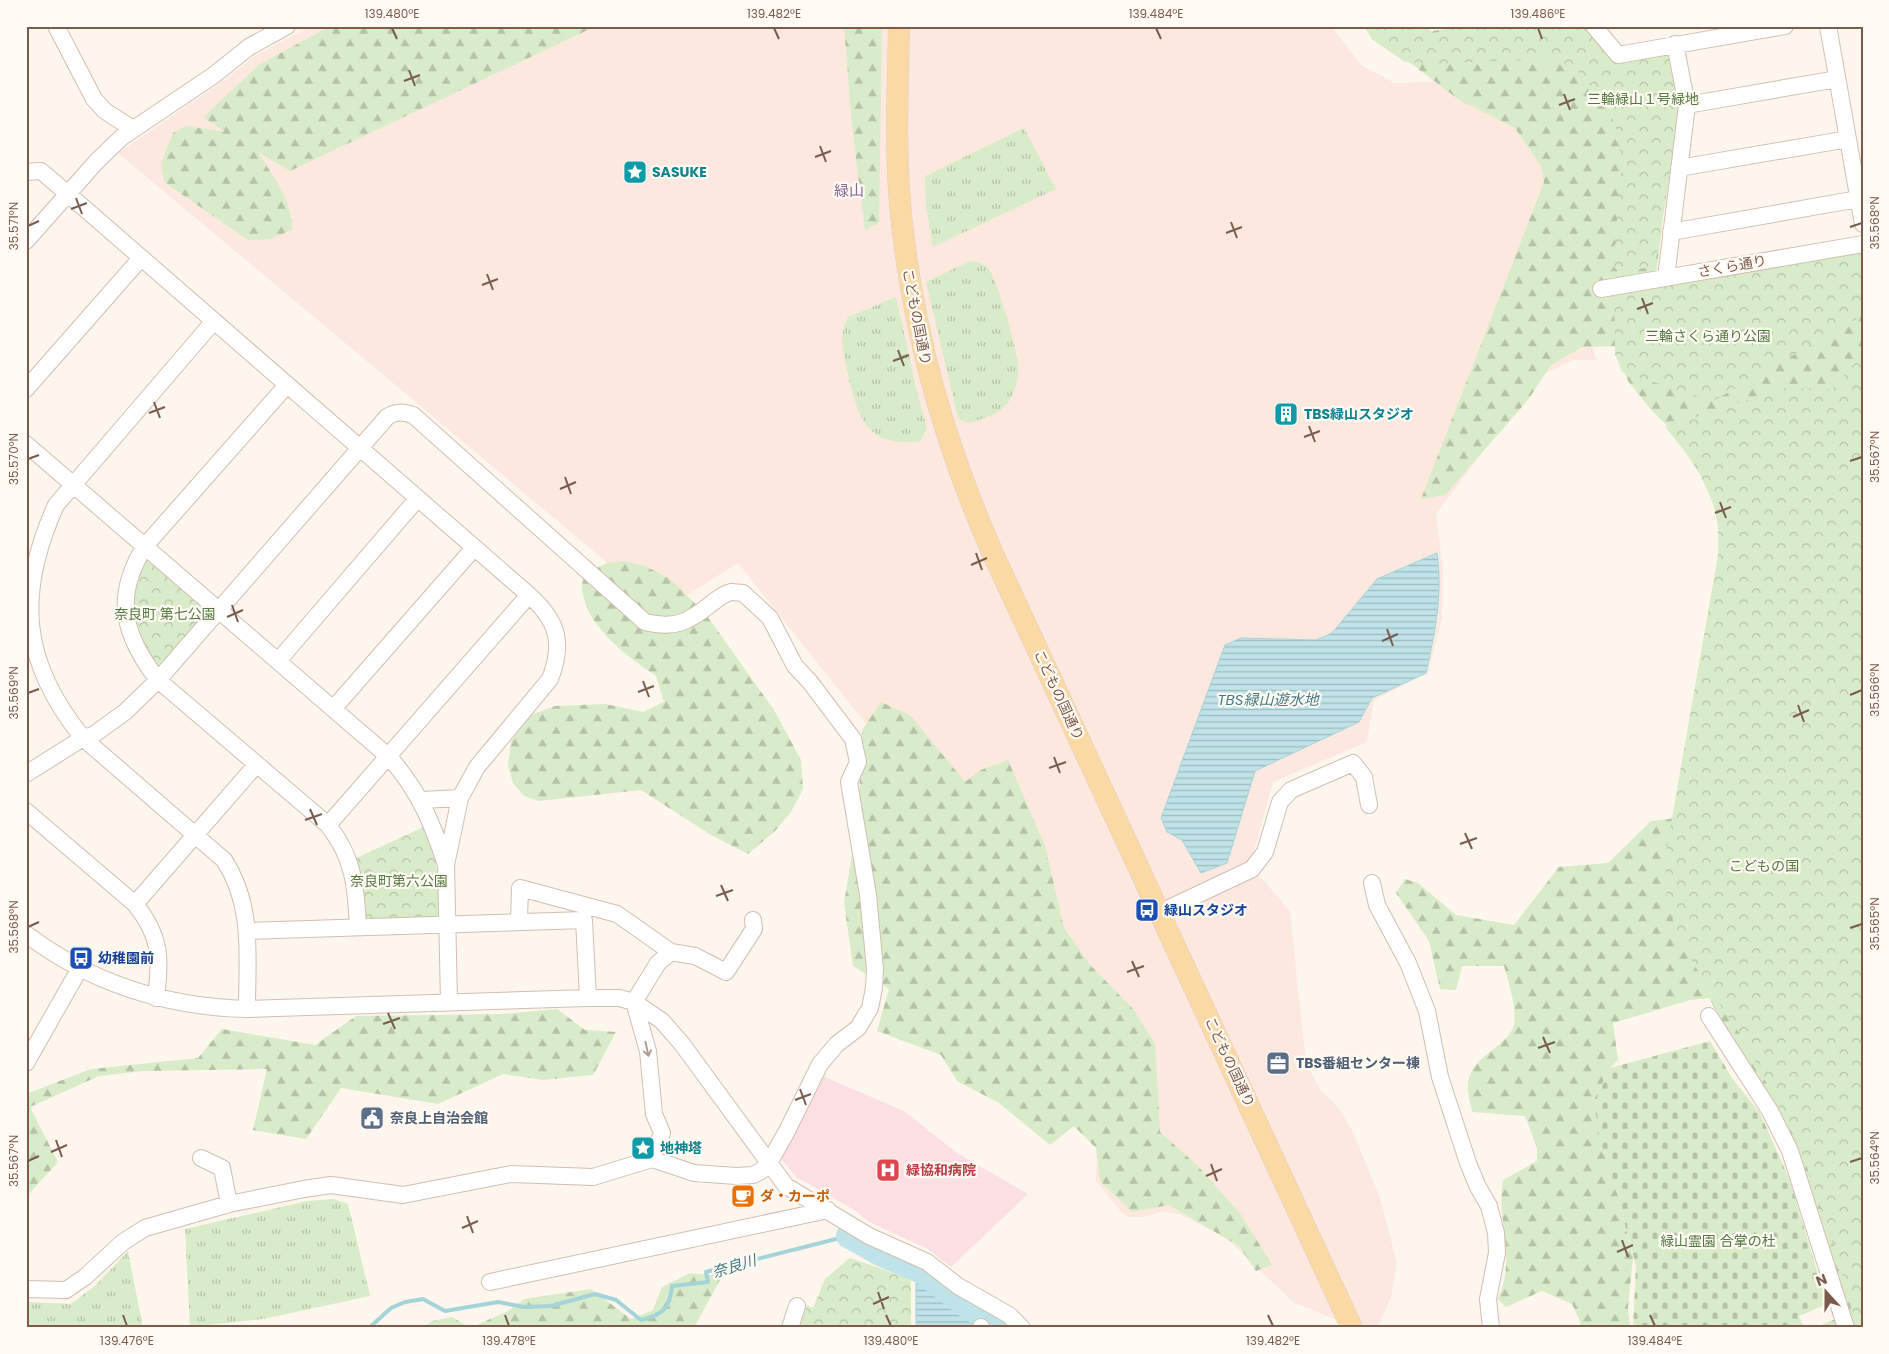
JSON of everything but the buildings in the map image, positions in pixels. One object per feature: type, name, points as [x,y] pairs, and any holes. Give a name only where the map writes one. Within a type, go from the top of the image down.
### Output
[{"type":"main road","name":"こどもの国通り","points":[[899,26],[898,145],[900,202],[912,299],[933,390],[972,507],[1352,1328]]},
{"type":"street","points":[[56,26],[94,100],[105,111],[133,129]]},
{"type":"street","points":[[26,241],[98,160],[133,129],[214,75],[250,47],[286,26]]},
{"type":"street","points":[[1594,26],[1618,55],[1785,26]]},
{"type":"street","points":[[1828,26],[1863,224]]},
{"type":"street","points":[[1666,278],[1687,105],[1675,44]]},
{"type":"street","points":[[1687,105],[1837,79]]},
{"type":"street","points":[[1680,168],[1848,139]]},
{"type":"street","points":[[26,172],[41,171],[544,608],[553,626],[559,645],[556,663],[543,689],[477,767],[460,798],[446,865],[449,1002]]},
{"type":"street","points":[[1671,232],[1858,199]]},
{"type":"street","name":"さくら通り","points":[[1601,289],[1863,244]]},
{"type":"street","points":[[26,389],[141,258]]},
{"type":"street","points":[[214,321],[56,505],[44,532],[28,596],[30,624],[38,664],[51,693],[65,717],[82,738],[224,860],[236,878],[242,894],[247,931],[247,1009]]},
{"type":"street","points":[[287,385],[145,546],[134,564],[127,585],[126,620],[140,657],[158,680],[328,825],[348,856],[356,894],[358,927]]},
{"type":"street","points":[[26,774],[82,738],[93,735],[125,712],[158,680],[359,448],[393,413],[399,412],[413,415],[645,622],[664,627],[682,622],[696,616],[725,594],[731,592],[743,593],[770,618],[794,666],[810,682],[854,738],[858,762],[849,782],[868,896],[874,988],[870,1008],[858,1028],[837,1044],[820,1064],[769,1163],[752,1175],[736,1176],[694,1173],[652,1159],[593,1177],[511,1174],[403,1196],[332,1186],[229,1204],[145,1228],[123,1242],[85,1277],[66,1290],[26,1289]]},
{"type":"street","points":[[26,444],[389,757],[407,777],[422,800],[446,865]]},
{"type":"street","points":[[278,661],[418,498]]},
{"type":"street","points":[[333,709],[474,548]]},
{"type":"street","points":[[328,825],[530,595]]},
{"type":"street","points":[[1160,912],[1252,869],[1265,852],[1280,802],[1292,790],[1353,763],[1364,777],[1369,805]]},
{"type":"street","points":[[135,904],[194,833],[256,764]]},
{"type":"street","points":[[422,800],[460,798]]},
{"type":"street","points":[[26,811],[135,904],[149,920],[156,940],[160,969],[156,998]]},
{"type":"street","points":[[1372,883],[1377,905],[1408,963],[1427,1011],[1442,1086],[1468,1163],[1478,1187],[1489,1206],[1496,1233],[1497,1253],[1488,1299],[1491,1328]]},
{"type":"street","points":[[520,920],[520,888],[617,914],[671,952],[695,956],[726,972],[754,929],[753,920]]},
{"type":"street","points":[[247,931],[520,920],[584,920],[588,998]]},
{"type":"street","points":[[26,934],[80,968],[110,983],[156,998],[200,1006],[247,1009],[588,998],[619,998],[634,1002],[662,1021],[682,1044],[786,1186],[868,1236],[928,1262],[958,1286],[1009,1315],[1022,1328]]},
{"type":"street","points":[[652,1159],[662,1133],[654,1114],[648,1051],[634,1002],[658,963],[671,952]]},
{"type":"street","points":[[26,1063],[31,1042],[80,968]]},
{"type":"street","points":[[1709,1016],[1770,1111],[1790,1151],[1846,1328]]},
{"type":"street","points":[[201,1158],[222,1168],[229,1204]]},
{"type":"street","points":[[490,1282],[828,1210]]},
{"type":"street","points":[[790,1328],[797,1306]]},
{"type":"shaded area","points":[[311,26],[1331,26],[1362,66],[1395,83],[1527,78],[1596,360],[1574,360],[1541,375],[1436,514],[1443,569],[1442,619],[1428,673],[1374,700],[1367,742],[1273,782],[1250,865],[1290,911],[1306,1062],[1320,1089],[1340,1110],[1353,1132],[1380,1198],[1397,1263],[1391,1298],[1377,1328],[1356,1328],[1293,1302],[1225,1237],[1179,1214],[1161,1212],[1144,1217],[1129,1217],[1122,1213],[1096,1181],[1100,1050],[1065,974],[738,563],[664,610],[118,153],[215,87],[255,56]]},
{"type":"shaded area","name":"緑協和病院","points":[[820,1075],[904,1111],[957,1153],[1028,1194],[951,1267],[928,1249],[869,1222],[856,1211],[796,1177],[780,1157]]},
{"type":"green space","points":[[331,26],[596,26],[290,171],[258,152],[281,188],[289,208],[292,230],[270,239],[248,240],[164,182],[161,163],[173,133],[186,126],[225,132],[203,117],[260,64]]},
{"type":"green space","points":[[844,26],[882,26],[879,223],[865,230],[852,126]]},
{"type":"green space","name":"三輪緑山１号緑地","points":[[1363,26],[1419,26],[1429,34],[1462,26],[1584,26],[1615,61],[1668,54],[1680,110],[1655,266],[1620,273],[1613,266],[1621,173],[1619,139],[1608,105],[1578,72],[1547,59],[1430,64],[1405,62],[1373,40]]},
{"type":"green space","points":[[1370,26],[1424,26],[1431,31],[1471,26],[1676,112],[1654,291],[1863,251],[1863,1328],[1813,1328],[1846,1315],[1761,1092],[1709,998],[1690,1000],[1613,1023],[1618,1060],[1610,1068],[1594,1100],[1633,1257],[1628,1308],[1630,1328],[1580,1328],[1580,1321],[1572,1304],[1542,1291],[1506,1307],[1498,1299],[1506,1268],[1502,1210],[1503,1180],[1537,1161],[1537,1148],[1525,1116],[1472,1112],[1468,1088],[1470,1076],[1479,1061],[1500,1044],[1512,1030],[1515,1016],[1510,989],[1504,966],[1462,966],[1456,990],[1440,989],[1429,941],[1396,893],[1405,879],[1418,883],[1456,915],[1514,925],[1559,867],[1608,863],[1651,821],[1677,818],[1730,537],[1700,457],[1653,412],[1628,381],[1618,356],[1618,346],[1582,347],[1551,365],[1528,400],[1445,495],[1421,499],[1544,182],[1541,166],[1515,128],[1459,100],[1383,42]]},
{"type":"green space","points":[[1024,128],[1056,189],[933,247],[926,206],[925,176]]},
{"type":"green space","name":"三輪さくら通り公園","points":[[1863,250],[1863,315],[1713,401],[1622,372],[1615,354],[1614,293]]},
{"type":"green space","points":[[976,261],[985,265],[993,277],[1017,356],[1018,373],[1013,394],[1003,408],[993,415],[969,423],[958,418],[926,282],[968,262]]},
{"type":"green space","points":[[896,297],[927,428],[921,441],[902,442],[887,440],[876,434],[867,425],[855,401],[844,356],[842,336],[848,317]]},
{"type":"green space","name":"こどもの国","points":[[1863,354],[1863,1328],[1857,1328],[1836,1253],[1800,1147],[1742,1037],[1704,981],[1678,938],[1667,900],[1665,858],[1718,555],[1718,529],[1714,507],[1704,482],[1690,459],[1665,427],[1783,388],[1832,389]]},
{"type":"green space","name":"奈良町 第七公園","points":[[145,555],[203,605],[206,617],[162,665],[154,667],[132,618],[134,589]]},
{"type":"green space","points":[[624,561],[645,566],[670,579],[705,613],[774,710],[801,760],[803,789],[791,812],[776,830],[748,854],[711,835],[641,790],[539,801],[524,796],[513,783],[508,765],[511,742],[528,716],[555,706],[605,704],[643,712],[664,702],[656,676],[633,660],[610,640],[591,616],[585,603],[582,584],[585,574],[607,563]]},
{"type":"green space","points":[[881,702],[910,715],[965,782],[981,770],[1008,760],[1045,846],[1064,928],[1091,966],[1134,1010],[1155,1044],[1160,1132],[1198,1166],[1242,1216],[1272,1265],[1256,1271],[1239,1246],[1169,1205],[1132,1212],[1100,1181],[1096,1148],[1074,1126],[1050,1145],[999,1103],[957,1081],[941,1055],[877,1031],[889,989],[853,966],[844,903],[858,819],[862,730]]},
{"type":"green space","name":"奈良町第六公園","points":[[426,826],[436,864],[441,913],[434,919],[366,922],[362,915],[354,859]]},
{"type":"green space","points":[[557,1009],[585,1030],[616,1032],[593,1075],[543,1080],[503,1074],[438,1104],[341,1088],[306,1139],[253,1130],[267,1069],[143,1071],[99,1076],[30,1107],[58,1162],[26,1197],[26,1094],[91,1069],[198,1058],[222,1029],[315,1045],[356,1016],[501,1014]]},
{"type":"green space","name":"緑山霊園 合掌の杜","points":[[1710,1041],[1732,1078],[1760,1113],[1790,1181],[1827,1304],[1799,1316],[1804,1328],[1633,1328],[1636,1266],[1599,1136],[1594,1100],[1610,1068]]},
{"type":"green space","points":[[333,1199],[348,1204],[370,1296],[263,1319],[190,1327],[185,1229],[307,1201]]},
{"type":"green space","points":[[128,1251],[143,1328],[26,1328],[26,1302],[71,1304],[96,1285]]},
{"type":"green space","points":[[850,1258],[911,1279],[911,1328],[799,1328],[807,1305],[813,1308],[825,1279]]},
{"type":"green space","points":[[690,1273],[722,1276],[694,1328],[470,1328],[508,1311],[524,1299],[591,1289],[631,1319],[653,1310],[662,1287]]},
{"type":"green space","points":[[452,1317],[470,1328],[423,1328],[432,1321]]},
{"type":"water","name":"TBS緑山遊水地","points":[[1437,553],[1439,599],[1426,673],[1372,698],[1359,722],[1255,771],[1227,863],[1201,873],[1182,840],[1167,832],[1161,818],[1225,645],[1241,638],[1316,640],[1332,633],[1377,579]]},
{"type":"water","points":[[916,1280],[973,1322],[970,1328],[916,1328]]},
{"type":"waterway","name":"奈良川","points":[[369,1328],[391,1308],[405,1302],[423,1299],[445,1311],[498,1302],[524,1307],[551,1306],[595,1294],[616,1300],[641,1320],[654,1316],[664,1310],[667,1306],[672,1286],[708,1282],[706,1272],[848,1236]]},
{"type":"waterway","name":"奈良川","points":[[848,1236],[882,1255],[920,1271],[969,1308],[1004,1328]]},
{"type":"place","name":"SASUKE","points":[[635,172]]},
{"type":"place","name":"TBS緑山スタジオ","points":[[1286,414]]},
{"type":"place","name":"緑山スタジオ","points":[[1147,910]]},
{"type":"place","name":"幼稚園前","points":[[81,958]]},
{"type":"place","name":"TBS番組センター棟","points":[[1278,1063]]},
{"type":"place","name":"奈良上自治会館","points":[[372,1118]]},
{"type":"place","name":"地神塔","points":[[643,1148]]},
{"type":"place","name":"緑協和病院","points":[[888,1170]]},
{"type":"place","name":"ダ・カーポ","points":[[743,1196]]},
{"type":"district","name":"緑山","points":[[849,190]]}]
